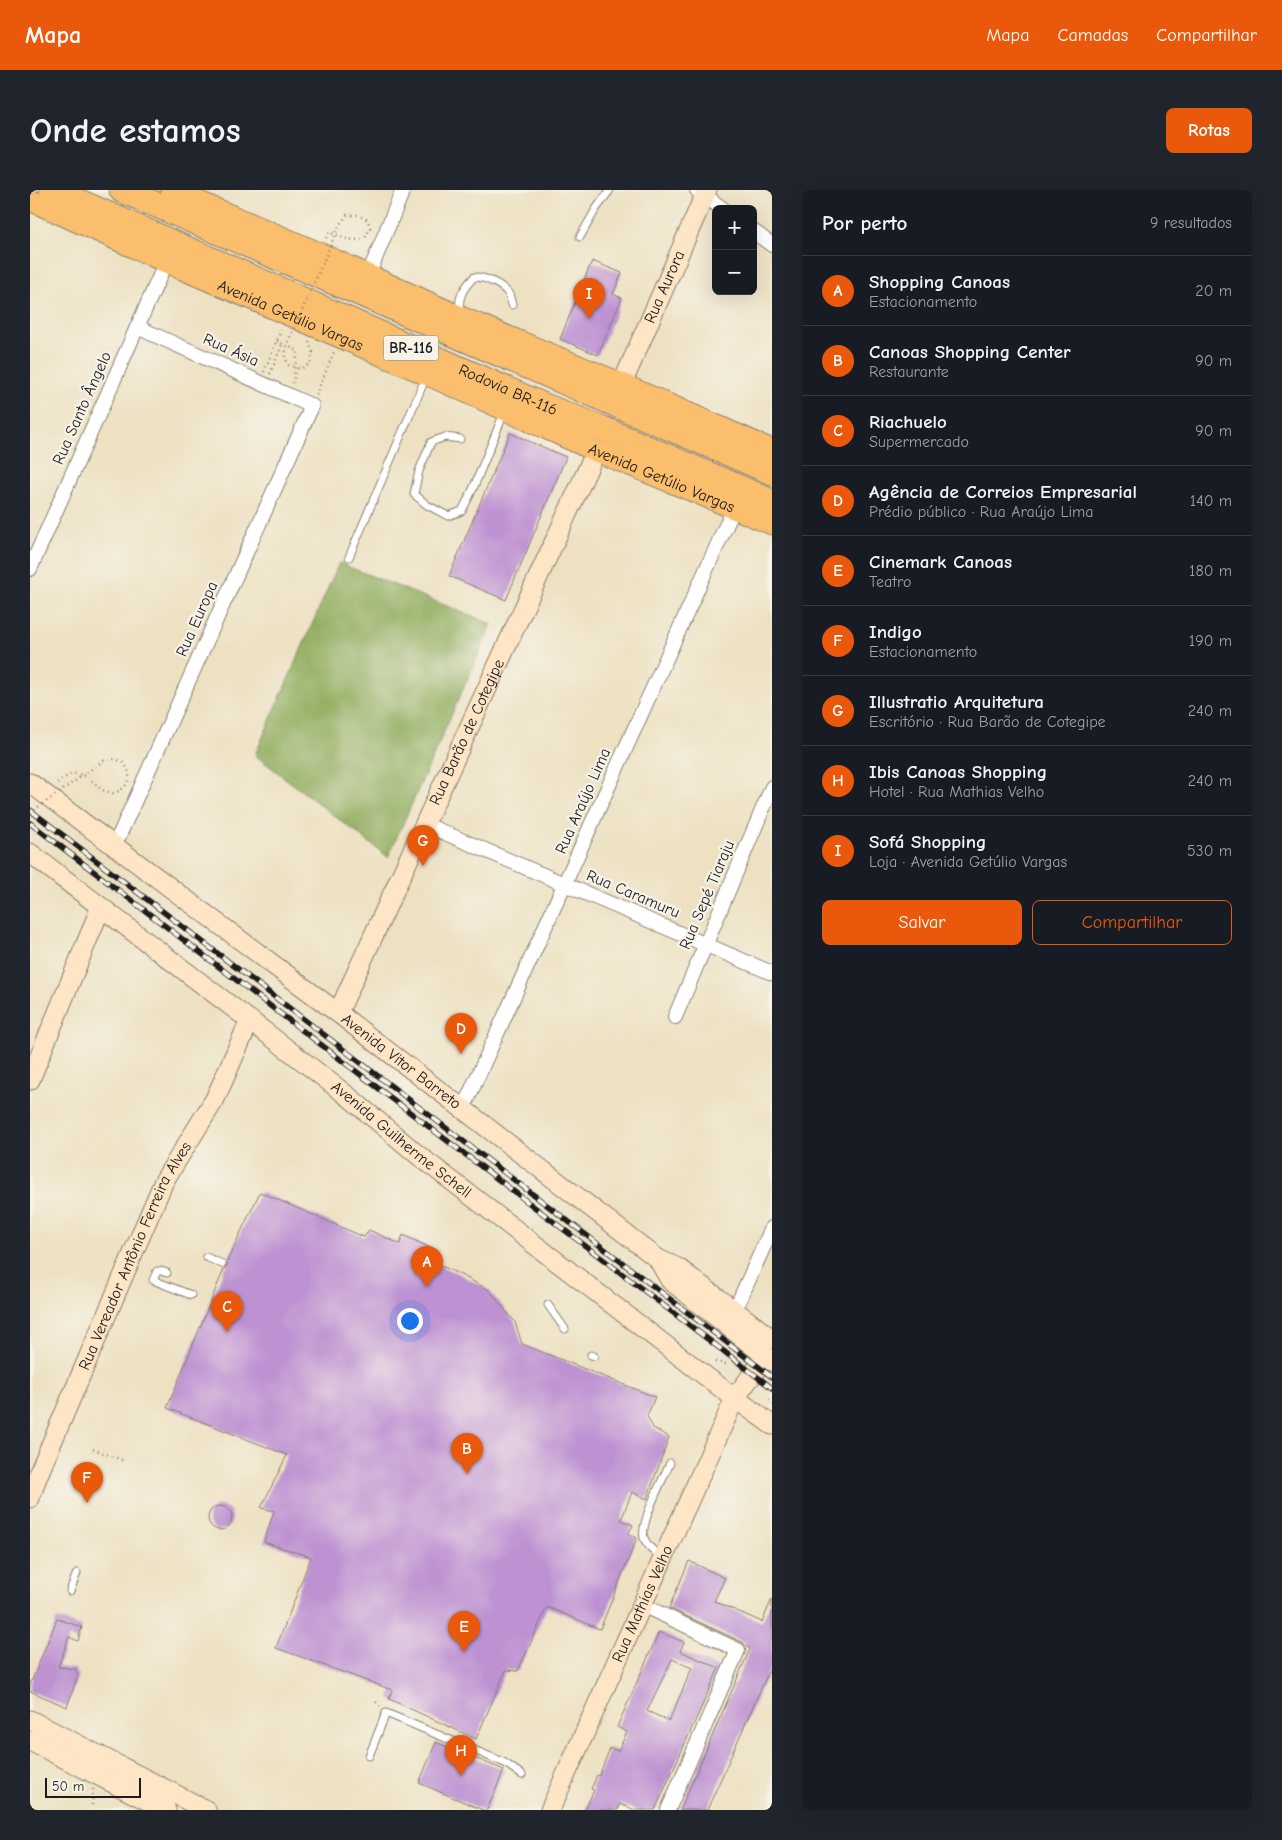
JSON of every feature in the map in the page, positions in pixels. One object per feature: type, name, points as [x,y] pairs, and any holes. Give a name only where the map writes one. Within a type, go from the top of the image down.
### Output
[{"type":"highway","name":"Rodovia BR-116","points":[[52,190],[542,405],[603,429],[772,502]]},
{"type":"highway","name":"Rodovia BR-116","points":[[122,190],[772,472]]},
{"type":"highway","name":"BR-116","points":[[463,318],[552,377]]},
{"type":"highway","name":"BR-116","points":[[431,376],[542,405]]},
{"type":"main road","points":[[171,190],[196,195],[368,276],[772,450]]},
{"type":"main road","name":"Rua Aurora","points":[[622,384],[703,192]]},
{"type":"main road","name":"Avenida Getúlio Vargas","points":[[30,200],[166,262],[431,376],[596,451],[772,524]]},
{"type":"main road","name":"Rua Barão de Cotegipe","points":[[338,1013],[596,451]]},
{"type":"main road","name":"Avenida Vitor Barreto","points":[[37,788],[338,1013],[658,1259],[678,1268],[734,1310],[767,1351]]},
{"type":"main road","name":"Avenida Guilherme Schell","points":[[30,853],[349,1097],[418,1155],[730,1395],[772,1425]]},
{"type":"main road","points":[[30,1080],[101,907]]},
{"type":"main road","name":"Rua Vereador Antônio Ferreira Alves","points":[[30,1498],[38,1475],[164,1180],[215,1099],[250,1020]]},
{"type":"main road","points":[[658,1259],[670,1280],[767,1351]]},
{"type":"main road","name":"Rua Mathias Velho","points":[[550,1810],[664,1557],[730,1395],[767,1351]]},
{"type":"main road","points":[[30,1720],[206,1810]]},
{"type":"main road","points":[[30,1741],[166,1810]]},
{"type":"street","points":[[368,276],[403,190]]},
{"type":"street","points":[[703,192],[718,205]]},
{"type":"street","points":[[757,234],[772,245]]},
{"type":"street","name":"Rua Santo Ângelo","points":[[30,569],[166,262]]},
{"type":"street","name":"Rua Ásia","points":[[137,327],[312,406]]},
{"type":"street","name":"Rua Europa","points":[[114,847],[312,406]]},
{"type":"street","name":"Rua Araújo Lima","points":[[463,1108],[566,884],[734,508]]},
{"type":"street","name":"Rua Sepé Tiaraju","points":[[675,1017],[772,787]]},
{"type":"street","name":"Rua Caramuru","points":[[424,824],[772,973]]},
{"type":"street","points":[[734,1310],[772,1228]]},
{"type":"street","points":[[642,1605],[738,1650],[668,1810]]},
{"type":"lane","points":[[580,237],[596,209],[610,190]]},
{"type":"lane","points":[[463,318],[458,304],[460,297],[474,277],[483,277],[503,289],[509,294],[512,305]]},
{"type":"lane","points":[[349,557],[431,376]]},
{"type":"lane","points":[[460,439],[445,436],[431,442],[419,471],[414,494],[427,505],[448,516],[462,511],[506,410]]},
{"type":"lane","points":[[206,1257],[222,1264]]},
{"type":"lane","points":[[167,1273],[158,1272],[153,1280],[191,1295]]},
{"type":"lane","points":[[548,1305],[565,1329]]},
{"type":"lane","points":[[664,1557],[654,1552],[644,1538],[644,1525],[670,1463]]},
{"type":"lane","points":[[70,1591],[77,1573]]},
{"type":"lane","points":[[369,1756],[386,1713],[504,1763],[522,1775]]},
{"type":"path","points":[[313,352],[310,364],[300,369],[288,365],[284,356],[287,344],[336,233],[340,224],[347,215],[358,215],[368,220],[370,228],[365,238],[358,241],[351,240],[329,232],[319,253]]},
{"type":"path","points":[[312,406],[340,337]]},
{"type":"path","points":[[263,384],[277,341],[298,351],[291,396]]},
{"type":"path","points":[[263,384],[283,344]]},
{"type":"path","points":[[30,813],[103,761],[109,759],[120,761],[129,772],[128,783],[124,788],[113,793],[102,790],[89,778],[79,772],[69,774],[37,788]]},
{"type":"path","points":[[770,1399],[772,1404]]},
{"type":"path","points":[[92,1449],[122,1460]]},
{"type":"path","points":[[92,1805],[94,1788]]},
{"type":"green space","points":[[339,563],[492,624],[388,857],[255,755]]},
{"type":"building","points":[[592,261],[622,273],[613,294],[622,298],[598,355],[560,339]]},
{"type":"building","points":[[510,433],[566,457],[506,600],[449,576]]},
{"type":"building","points":[[260,1192],[364,1237],[369,1230],[400,1244],[403,1235],[437,1251],[433,1262],[489,1290],[515,1322],[522,1344],[655,1397],[647,1416],[653,1428],[669,1437],[647,1499],[632,1492],[621,1520],[633,1525],[628,1534],[637,1538],[600,1629],[547,1607],[518,1671],[506,1670],[476,1739],[389,1699],[392,1690],[276,1648],[311,1557],[264,1542],[274,1511],[261,1508],[287,1455],[167,1408],[224,1269],[227,1266],[228,1259]]},
{"type":"building","points":[[220,1506],[228,1510],[232,1518],[228,1526],[220,1530],[212,1526],[208,1518],[212,1510]]},
{"type":"building","points":[[689,1561],[725,1578],[714,1601],[762,1622],[772,1599],[772,1664],[707,1810],[680,1810],[750,1649],[742,1642],[669,1608]]},
{"type":"building","points":[[57,1619],[82,1627],[78,1641],[69,1637],[58,1667],[75,1669],[78,1675],[67,1707],[30,1691],[30,1685]]},
{"type":"building","points":[[659,1632],[684,1642],[680,1651],[719,1668],[655,1810],[635,1810],[620,1804],[618,1810],[585,1810],[594,1790],[591,1789],[597,1775],[599,1776],[610,1748],[618,1751],[627,1732],[617,1727]],"holes":[[[672,1659],[692,1668],[669,1721],[647,1711]]]},
{"type":"building","points":[[436,1742],[504,1770],[487,1810],[419,1783]]},
{"type":"railway","points":[[30,810],[772,1377]]},
{"type":"railway","points":[[30,823],[772,1388]]},
{"type":"place","name":"Sofá Shopping","points":[[589,319]]},
{"type":"place","name":"Illustratio Arquitetura","points":[[423,866]]},
{"type":"place","name":"Agência de Correios Empresarial","points":[[461,1054]]},
{"type":"place","name":"Shopping Canoas","points":[[427,1287]]},
{"type":"place","name":"Riachuelo","points":[[227,1332]]},
{"type":"place","name":"Canoas Shopping Center","points":[[467,1474]]},
{"type":"place","name":"Indigo","points":[[87,1503]]},
{"type":"place","name":"Cinemark Canoas","points":[[464,1652]]},
{"type":"place","name":"Ibis Canoas Shopping","points":[[461,1776]]}]
